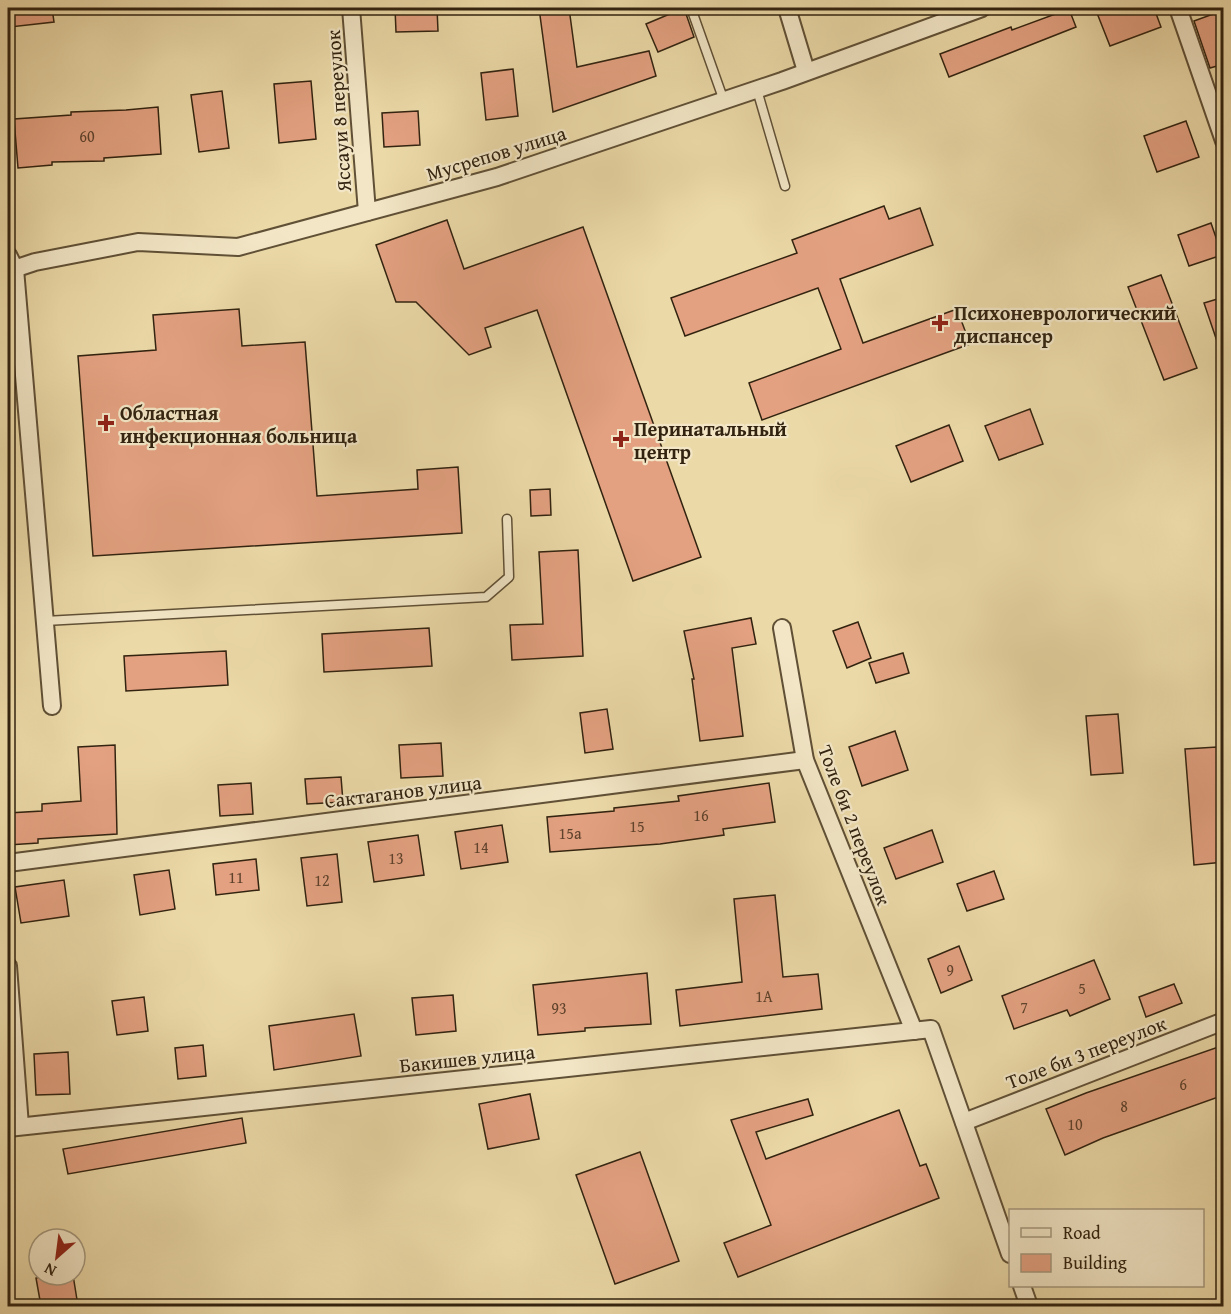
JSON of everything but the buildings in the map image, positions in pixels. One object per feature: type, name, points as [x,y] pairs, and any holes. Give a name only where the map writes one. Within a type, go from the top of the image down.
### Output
[{"type":"street","name":"Яссауи 8 переулок","points":[[351,8],[367,212]]},
{"type":"street","points":[[787,8],[806,71]]},
{"type":"street","name":"Мусрепов улица","points":[[10,265],[138,242],[238,247],[496,177],[757,90],[982,8]]},
{"type":"street","points":[[1178,8],[1224,141]]},
{"type":"street","points":[[10,265],[52,706]]},
{"type":"street","name":"Толе би 2 переулок","points":[[782,628],[804,760],[914,1031]]},
{"type":"street","name":"Сактаганов улица","points":[[8,863],[804,760]]},
{"type":"street","points":[[8,966],[14,1127]]},
{"type":"street","name":"Толе би 3 переулок","points":[[964,1122],[1224,1021]]},
{"type":"street","name":"Бакишев улица","points":[[14,1127],[931,1029],[964,1122]]},
{"type":"street","points":[[964,1122],[1009,1248]]},
{"type":"street","points":[[1022,1287],[1029,1306]]},
{"type":"lane","points":[[691,8],[724,101]]},
{"type":"lane","points":[[757,90],[785,186]]},
{"type":"lane","points":[[45,621],[486,597],[509,577],[507,519]]},
{"type":"place","name":"Психоневрологический диспансер","points":[[940,323]]},
{"type":"place","name":"Областная инфекционная больница","points":[[106,423]]},
{"type":"place","name":"Перинатальный центр","points":[[621,439]]}]
